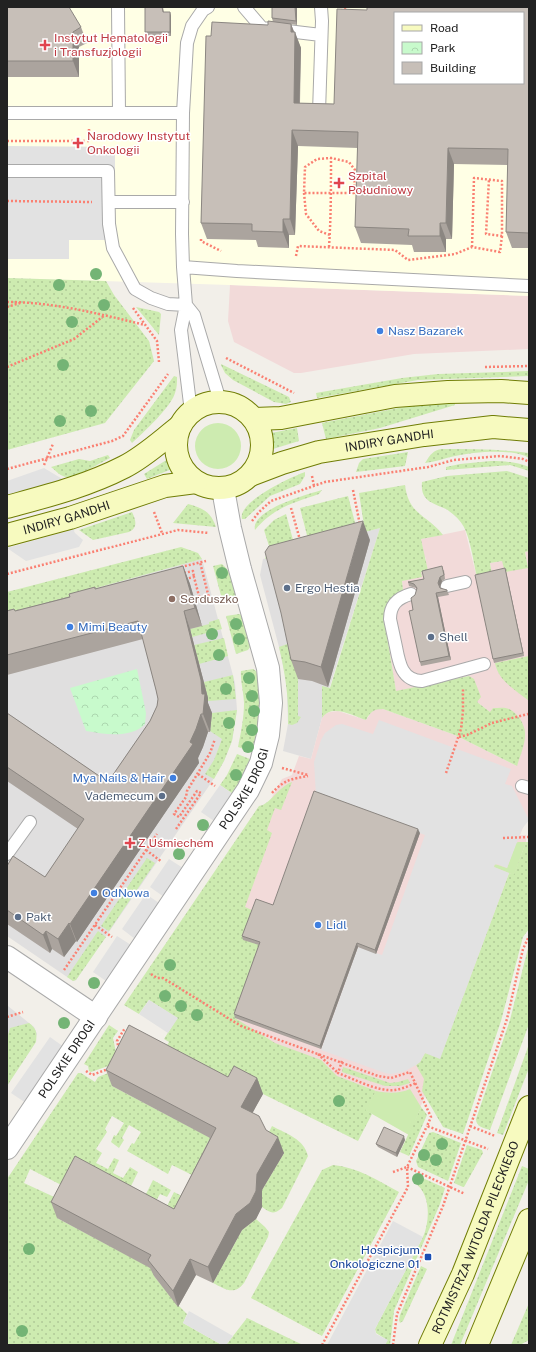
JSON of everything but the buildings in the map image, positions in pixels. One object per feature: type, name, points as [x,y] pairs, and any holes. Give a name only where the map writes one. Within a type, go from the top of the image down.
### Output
[{"type":"street","points":[[254,419],[280,418],[394,396],[448,392],[494,391],[529,393]]},
{"type":"street","points":[[7,507],[74,489],[124,468],[134,462],[185,420],[205,404],[220,401],[239,406],[254,419],[261,432],[263,446],[260,461],[253,474],[239,484],[223,489],[209,488],[196,482],[184,472],[177,458],[175,442],[185,420]]},
{"type":"street","name":"INDIRY GANDHI","points":[[253,474],[282,463],[319,452],[424,435],[493,427],[529,430]]},
{"type":"street","name":"INDIRY GANDHI","points":[[7,535],[70,518],[165,486],[196,482]]},
{"type":"street","name":"POLSKIE DROGI","points":[[7,1148],[248,790],[261,763],[268,735],[271,703],[268,668],[234,542],[223,489]]},
{"type":"street","points":[[7,958],[96,1017]]},
{"type":"street","name":"ROTMISTRZA WITOLDA PILECKIEGO","points":[[430,1345],[463,1274],[529,1107]]},
{"type":"street","points":[[477,1345],[529,1220]]},
{"type":"lane","points":[[118,7],[119,113]]},
{"type":"lane","points":[[185,420],[181,330],[186,305],[182,234],[183,113],[187,43],[192,26],[203,10],[208,7]]},
{"type":"lane","points":[[244,7],[262,28],[321,35]]},
{"type":"lane","points":[[319,112],[321,7]]},
{"type":"lane","points":[[7,113],[183,113]]},
{"type":"lane","points":[[7,171],[108,171],[110,202],[109,224],[113,248],[135,289],[151,298],[168,304],[186,305],[194,315],[220,401]]},
{"type":"lane","points":[[110,202],[183,202]]},
{"type":"lane","points":[[184,267],[529,286]]},
{"type":"lane","points":[[447,586],[465,582]]},
{"type":"lane","points":[[411,594],[394,603],[390,614],[400,667],[407,676],[417,681],[459,672],[484,664]]},
{"type":"lane","points":[[7,854],[30,822]]},
{"type":"path","points":[[7,141],[89,141],[88,113]]},
{"type":"path","points":[[329,247],[332,158]]},
{"type":"path","points":[[304,193],[354,193],[356,170],[349,162],[332,158],[317,159],[305,167],[304,193],[306,214],[319,231],[330,235]]},
{"type":"path","points":[[290,256],[296,256],[298,246],[394,250],[408,260],[456,254],[472,247],[500,252],[502,236],[502,181],[474,178],[472,247]]},
{"type":"path","points":[[489,179],[486,234],[502,236]]},
{"type":"path","points":[[7,201],[110,202]]},
{"type":"path","points":[[201,233],[201,241],[221,251],[220,270]]},
{"type":"path","points":[[7,302],[22,302],[82,310],[145,325]]},
{"type":"path","points":[[7,307],[22,302]]},
{"type":"path","points":[[7,367],[74,339],[105,315]]},
{"type":"path","points":[[224,357],[295,393],[301,392]]},
{"type":"path","points":[[484,367],[529,366]]},
{"type":"path","points":[[7,469],[123,436],[170,371]]},
{"type":"path","points":[[44,465],[53,444]]},
{"type":"path","points":[[250,523],[271,501],[326,482],[428,467],[454,460],[500,456],[523,459],[529,462]]},
{"type":"path","points":[[353,490],[360,527]]},
{"type":"path","points":[[291,508],[301,543]]},
{"type":"path","points":[[152,509],[162,533]]},
{"type":"path","points":[[7,574],[162,533],[178,530],[210,533],[215,532]]},
{"type":"path","points":[[178,568],[206,561]]},
{"type":"path","points":[[177,574],[193,570],[200,600],[209,598],[200,562]]},
{"type":"path","points":[[180,581],[194,577]]},
{"type":"path","points":[[446,774],[458,737],[463,711],[462,681],[459,672]]},
{"type":"path","points":[[458,737],[467,735],[492,723],[528,714]]},
{"type":"path","points":[[176,829],[201,793],[197,791],[179,817],[174,814],[186,797],[186,791],[210,753],[215,739]]},
{"type":"path","points":[[268,798],[281,784],[286,781],[308,776],[278,766]]},
{"type":"path","points":[[198,774],[214,786]]},
{"type":"path","points":[[60,975],[157,834]]},
{"type":"path","points":[[503,838],[529,838]]},
{"type":"path","points":[[146,850],[162,862]]},
{"type":"path","points":[[95,925],[112,937]]},
{"type":"path","points":[[393,1345],[397,1314],[450,1186],[507,1019],[523,949],[529,936]]},
{"type":"path","points":[[151,974],[157,978],[163,978],[241,1026],[317,1052],[378,1076],[391,1078],[410,1072],[416,1083],[431,1117],[407,1167],[408,1187],[322,1345]]},
{"type":"path","points":[[7,1017],[23,1012]]},
{"type":"path","points":[[120,1052],[117,1041],[125,1028]]},
{"type":"path","points":[[317,1052],[338,1073],[384,1089],[393,1090],[416,1083]]},
{"type":"path","points":[[338,1073],[342,1062]]},
{"type":"path","points":[[83,1070],[92,1075],[110,1068]]},
{"type":"path","points":[[427,1126],[488,1150]]},
{"type":"path","points":[[470,1126],[498,1137]]},
{"type":"path","points":[[393,1172],[407,1167],[465,1194]]},
{"type":"shaded area","name":"Szpital Południowy","points":[[7,7],[529,7],[529,296],[7,278]]},
{"type":"shaded area","points":[[7,146],[115,147],[115,240],[69,240],[69,259],[7,259]]},
{"type":"shaded area","name":"Nasz Bazarek","points":[[230,285],[529,296],[529,349],[414,354],[294,373],[234,342],[228,321]]},
{"type":"shaded area","points":[[44,468],[64,480],[7,497],[7,481]]},
{"type":"shaded area","points":[[380,528],[329,689],[322,687],[322,718],[311,759],[283,751],[288,724],[286,679],[260,575],[263,559]]},
{"type":"shaded area","points":[[75,529],[75,533],[83,540],[79,547],[26,561],[7,548]]},
{"type":"shaded area","points":[[465,530],[477,578],[492,575],[490,563],[502,561],[528,568],[525,552],[529,551],[529,819],[524,825],[520,835],[526,835],[526,842],[514,875],[509,873],[440,1059],[409,1135],[151,980],[265,810],[282,779],[292,775],[299,756],[311,759],[322,718],[325,714],[338,711],[366,720],[372,711],[383,709],[455,735],[517,766],[490,712],[477,702],[469,676],[396,692],[384,610],[393,596],[403,590],[402,581],[422,576],[421,572],[426,559],[421,539]]},
{"type":"shaded area","points":[[202,559],[235,683],[237,710],[232,741],[224,761],[211,783],[76,980],[73,981],[7,936],[7,622],[96,588]]},
{"type":"shaded area","points":[[379,720],[511,769],[505,784],[512,786],[529,820],[522,829],[507,868],[497,864],[494,865],[494,867],[509,873],[440,1059],[425,1053],[420,1062],[416,1065],[403,1072],[391,1074],[321,1050],[358,947],[382,955],[425,835],[316,795],[314,762],[321,740],[325,733],[336,725],[342,724],[373,734]]},
{"type":"shaded area","points":[[220,785],[233,794],[214,821],[201,812]]},
{"type":"shaded area","points":[[169,859],[183,868],[164,897],[150,887]]},
{"type":"shaded area","points":[[146,894],[159,903],[135,939],[122,929]]},
{"type":"shaded area","points":[[117,936],[131,945],[106,981],[93,972]]},
{"type":"shaded area","points":[[149,1000],[178,1018],[168,1033],[139,1014]]},
{"type":"shaded area","points":[[7,1004],[34,1027],[37,1034],[7,1086]]},
{"type":"shaded area","points":[[50,1037],[64,1047],[26,1103],[11,1093]]},
{"type":"shaded area","points":[[393,1221],[423,1237],[375,1329],[376,1334],[388,1340],[385,1345],[327,1345]]},
{"type":"shaded area","points":[[189,1311],[233,1336],[226,1345],[222,1345],[183,1323]]},
{"type":"green space","points":[[7,278],[106,281],[114,295],[149,341],[154,361],[105,423],[7,450]]},
{"type":"green space","points":[[136,307],[159,312],[161,314],[159,335]]},
{"type":"green space","points":[[221,364],[289,397],[291,402],[286,404],[274,402],[233,380],[225,373]]},
{"type":"green space","points":[[529,371],[529,376],[418,380],[317,398],[316,393],[402,378],[438,374]]},
{"type":"green space","points":[[174,376],[177,377],[177,383],[176,391],[172,399],[156,419],[132,443],[130,440],[134,430]]},
{"type":"green space","points":[[455,403],[455,405],[380,428],[326,439],[322,423],[409,406]]},
{"type":"green space","points":[[223,423],[235,429],[240,437],[240,455],[235,463],[227,468],[213,469],[201,463],[196,455],[195,441],[201,429],[209,424]]},
{"type":"green space","points":[[297,428],[299,441],[273,449],[271,433]]},
{"type":"green space","points":[[436,450],[529,453],[529,458],[514,453],[482,452],[425,463],[432,453]]},
{"type":"green space","points":[[408,452],[405,466],[356,472],[359,463],[363,459]]},
{"type":"green space","points":[[108,455],[110,458],[82,473],[71,477],[63,476],[51,467],[79,459],[90,461]]},
{"type":"green space","points":[[168,459],[172,469],[147,479],[144,474]]},
{"type":"green space","points":[[491,461],[519,464],[529,467],[529,471],[510,465],[446,470],[446,467],[460,464]]},
{"type":"green space","points":[[507,471],[529,478],[529,551],[525,552],[528,568],[505,572],[502,561],[490,563],[492,575],[477,578],[465,529],[459,520],[450,512],[432,503],[425,497],[422,482],[447,476]]},
{"type":"green space","points":[[305,472],[305,476],[300,484],[270,496],[245,519],[242,519],[243,512],[256,498],[266,491]]},
{"type":"green space","points":[[405,485],[410,503],[443,535],[421,539],[428,571],[421,572],[422,577],[402,581],[403,590],[395,595],[387,605],[384,618],[396,691],[469,676],[474,679],[481,697],[477,702],[490,712],[493,708],[509,709],[515,713],[523,724],[525,739],[517,766],[455,735],[383,709],[373,712],[366,720],[337,711],[331,711],[322,718],[322,686],[330,688],[380,528],[365,532],[359,493]]},
{"type":"green space","points":[[322,490],[319,494],[276,511],[255,530],[256,523],[261,516],[270,510],[293,499]]},
{"type":"green space","points":[[348,496],[358,534],[310,547],[300,508]]},
{"type":"green space","points":[[188,504],[206,511],[212,518],[216,527],[173,523]]},
{"type":"green space","points":[[132,512],[135,526],[129,532],[93,540],[79,530]]},
{"type":"green space","points":[[286,514],[296,551],[265,559],[269,546],[264,530],[274,520]]},
{"type":"green space","points":[[181,547],[198,553],[202,559],[96,588],[7,622],[7,592]]},
{"type":"green space","points":[[222,564],[230,574],[236,596],[222,599],[213,566]]},
{"type":"green space","points":[[242,615],[250,647],[248,650],[236,654],[226,616]]},
{"type":"green space","points":[[219,619],[222,629],[192,637],[190,629],[209,624],[209,622]]},
{"type":"green space","points":[[224,638],[228,656],[199,664],[194,645]]},
{"type":"green space","points":[[290,643],[298,679],[298,716],[301,717],[297,723],[292,725],[288,724],[286,685],[279,647]]},
{"type":"green space","points":[[529,656],[529,701],[504,680],[495,663]]},
{"type":"green space","points":[[137,669],[146,713],[145,724],[139,729],[125,734],[109,734],[86,731],[70,688]]},
{"type":"green space","points":[[253,669],[256,671],[258,677],[261,702],[253,752],[238,747],[244,709],[241,671]]},
{"type":"green space","points":[[233,675],[236,699],[208,701],[204,682]]},
{"type":"green space","points":[[237,710],[232,741],[224,761],[214,779],[205,774],[214,760],[222,739],[210,731],[212,713]]},
{"type":"green space","points":[[237,754],[250,759],[241,782],[233,794],[220,785],[227,775]]},
{"type":"green space","points":[[292,782],[281,810],[275,808],[267,830],[272,833],[245,907],[254,911],[261,946],[235,1018],[275,1043],[321,1060],[337,1076],[376,1091],[366,1110],[372,1114],[358,1141],[263,1094],[161,1055],[169,1042],[164,1039],[177,1018],[149,1000],[139,1014],[124,1005],[259,806],[267,803],[282,788]]},
{"type":"green space","points":[[526,842],[529,842],[529,929],[523,937],[501,1021],[463,1134],[443,1127],[422,1091],[424,1079],[416,1065],[420,1062],[425,1053],[440,1058],[509,873],[514,874]]},
{"type":"green space","points":[[526,842],[514,875],[494,867],[495,864],[507,868],[516,843]]},
{"type":"green space","points":[[147,858],[155,863],[109,931],[101,926]]},
{"type":"green space","points":[[98,931],[106,937],[76,980],[73,981],[67,977]]},
{"type":"green space","points":[[529,944],[529,1024],[490,1130],[477,1124],[476,1119],[510,1020]]},
{"type":"green space","points":[[29,1023],[36,1031],[36,1042],[7,1086],[7,1038],[10,1028]]},
{"type":"green space","points":[[109,1025],[118,1031],[113,1038],[117,1057],[114,1064],[91,1072],[89,1071],[88,1066],[84,1064]]},
{"type":"green space","points":[[529,1044],[529,1068],[503,1135],[497,1133]]},
{"type":"green space","points":[[343,1067],[390,1083],[408,1079],[410,1083],[400,1086],[385,1086],[342,1072]]},
{"type":"green space","points":[[121,1068],[112,1086],[211,1138],[192,1175],[172,1165],[168,1174],[127,1151],[132,1143],[134,1144],[141,1132],[129,1125],[122,1138],[124,1140],[119,1148],[111,1142],[114,1135],[116,1136],[124,1123],[112,1116],[105,1129],[107,1132],[96,1149],[102,1153],[96,1163],[108,1169],[114,1158],[119,1160],[113,1173],[123,1178],[130,1167],[138,1172],[130,1188],[145,1196],[153,1180],[171,1190],[167,1197],[160,1194],[156,1201],[167,1206],[174,1192],[192,1201],[186,1235],[71,1190],[30,1169],[24,1183],[65,1202],[57,1218],[157,1271],[154,1276],[187,1314],[183,1323],[222,1345],[7,1345],[7,1179],[78,1073],[81,1073],[95,1082],[98,1077]]},
{"type":"green space","points":[[410,1089],[421,1107],[409,1135],[365,1110],[376,1091],[393,1093]]},
{"type":"green space","points":[[421,1107],[427,1115],[409,1156],[400,1152]]},
{"type":"green space","points":[[272,1126],[299,1141],[306,1150],[308,1156],[282,1208],[276,1212],[268,1211],[262,1207],[262,1190],[284,1153],[267,1136]]},
{"type":"green space","points":[[433,1132],[461,1143],[448,1181],[418,1167],[416,1161],[429,1133]]},
{"type":"green space","points":[[467,1145],[482,1150],[483,1153],[463,1187],[454,1183]]},
{"type":"green space","points":[[333,1165],[359,1171],[399,1192],[322,1336],[251,1298],[322,1170]]},
{"type":"green space","points":[[522,1166],[529,1169],[529,1180],[460,1345],[451,1345]]},
{"type":"green space","points":[[418,1176],[445,1188],[440,1204],[394,1311],[390,1345],[385,1345],[387,1340],[376,1333],[375,1329],[423,1237],[427,1223],[428,1208],[424,1194],[415,1183]]},
{"type":"green space","points":[[256,1219],[269,1232],[268,1237],[244,1283],[237,1289],[229,1290],[213,1283],[242,1230]]},
{"type":"green space","points":[[421,1266],[427,1269],[403,1321],[400,1323],[400,1315]]},
{"type":"green space","points":[[529,1303],[529,1340],[520,1345],[511,1345]]},
{"type":"green space","points":[[247,1318],[303,1345],[226,1345]]},
{"type":"place","name":"Instytut Hematologii i Transfuzjologii","points":[[45,45]]},
{"type":"place","name":"Narodowy Instytut Onkologii","points":[[78,143]]},
{"type":"place","name":"Szpital Południowy","points":[[339,183]]},
{"type":"place","name":"Nasz Bazarek","points":[[380,331]]},
{"type":"place","name":"Ergo Hestia","points":[[287,588]]},
{"type":"place","name":"Serduszko","points":[[172,599]]},
{"type":"place","name":"Mimi Beauty","points":[[70,627]]},
{"type":"place","name":"Shell","points":[[431,637]]},
{"type":"place","name":"Mya Nails & Hair","points":[[173,778]]},
{"type":"place","name":"Vademecum","points":[[162,796]]},
{"type":"place","name":"Z Uśmiechem","points":[[130,843]]},
{"type":"place","name":"OdNowa","points":[[94,893]]},
{"type":"place","name":"Pakt","points":[[18,917]]},
{"type":"place","name":"Lidl","points":[[318,925]]},
{"type":"place","name":"Hospicjum Onkologiczne 01","points":[[428,1257]]}]
